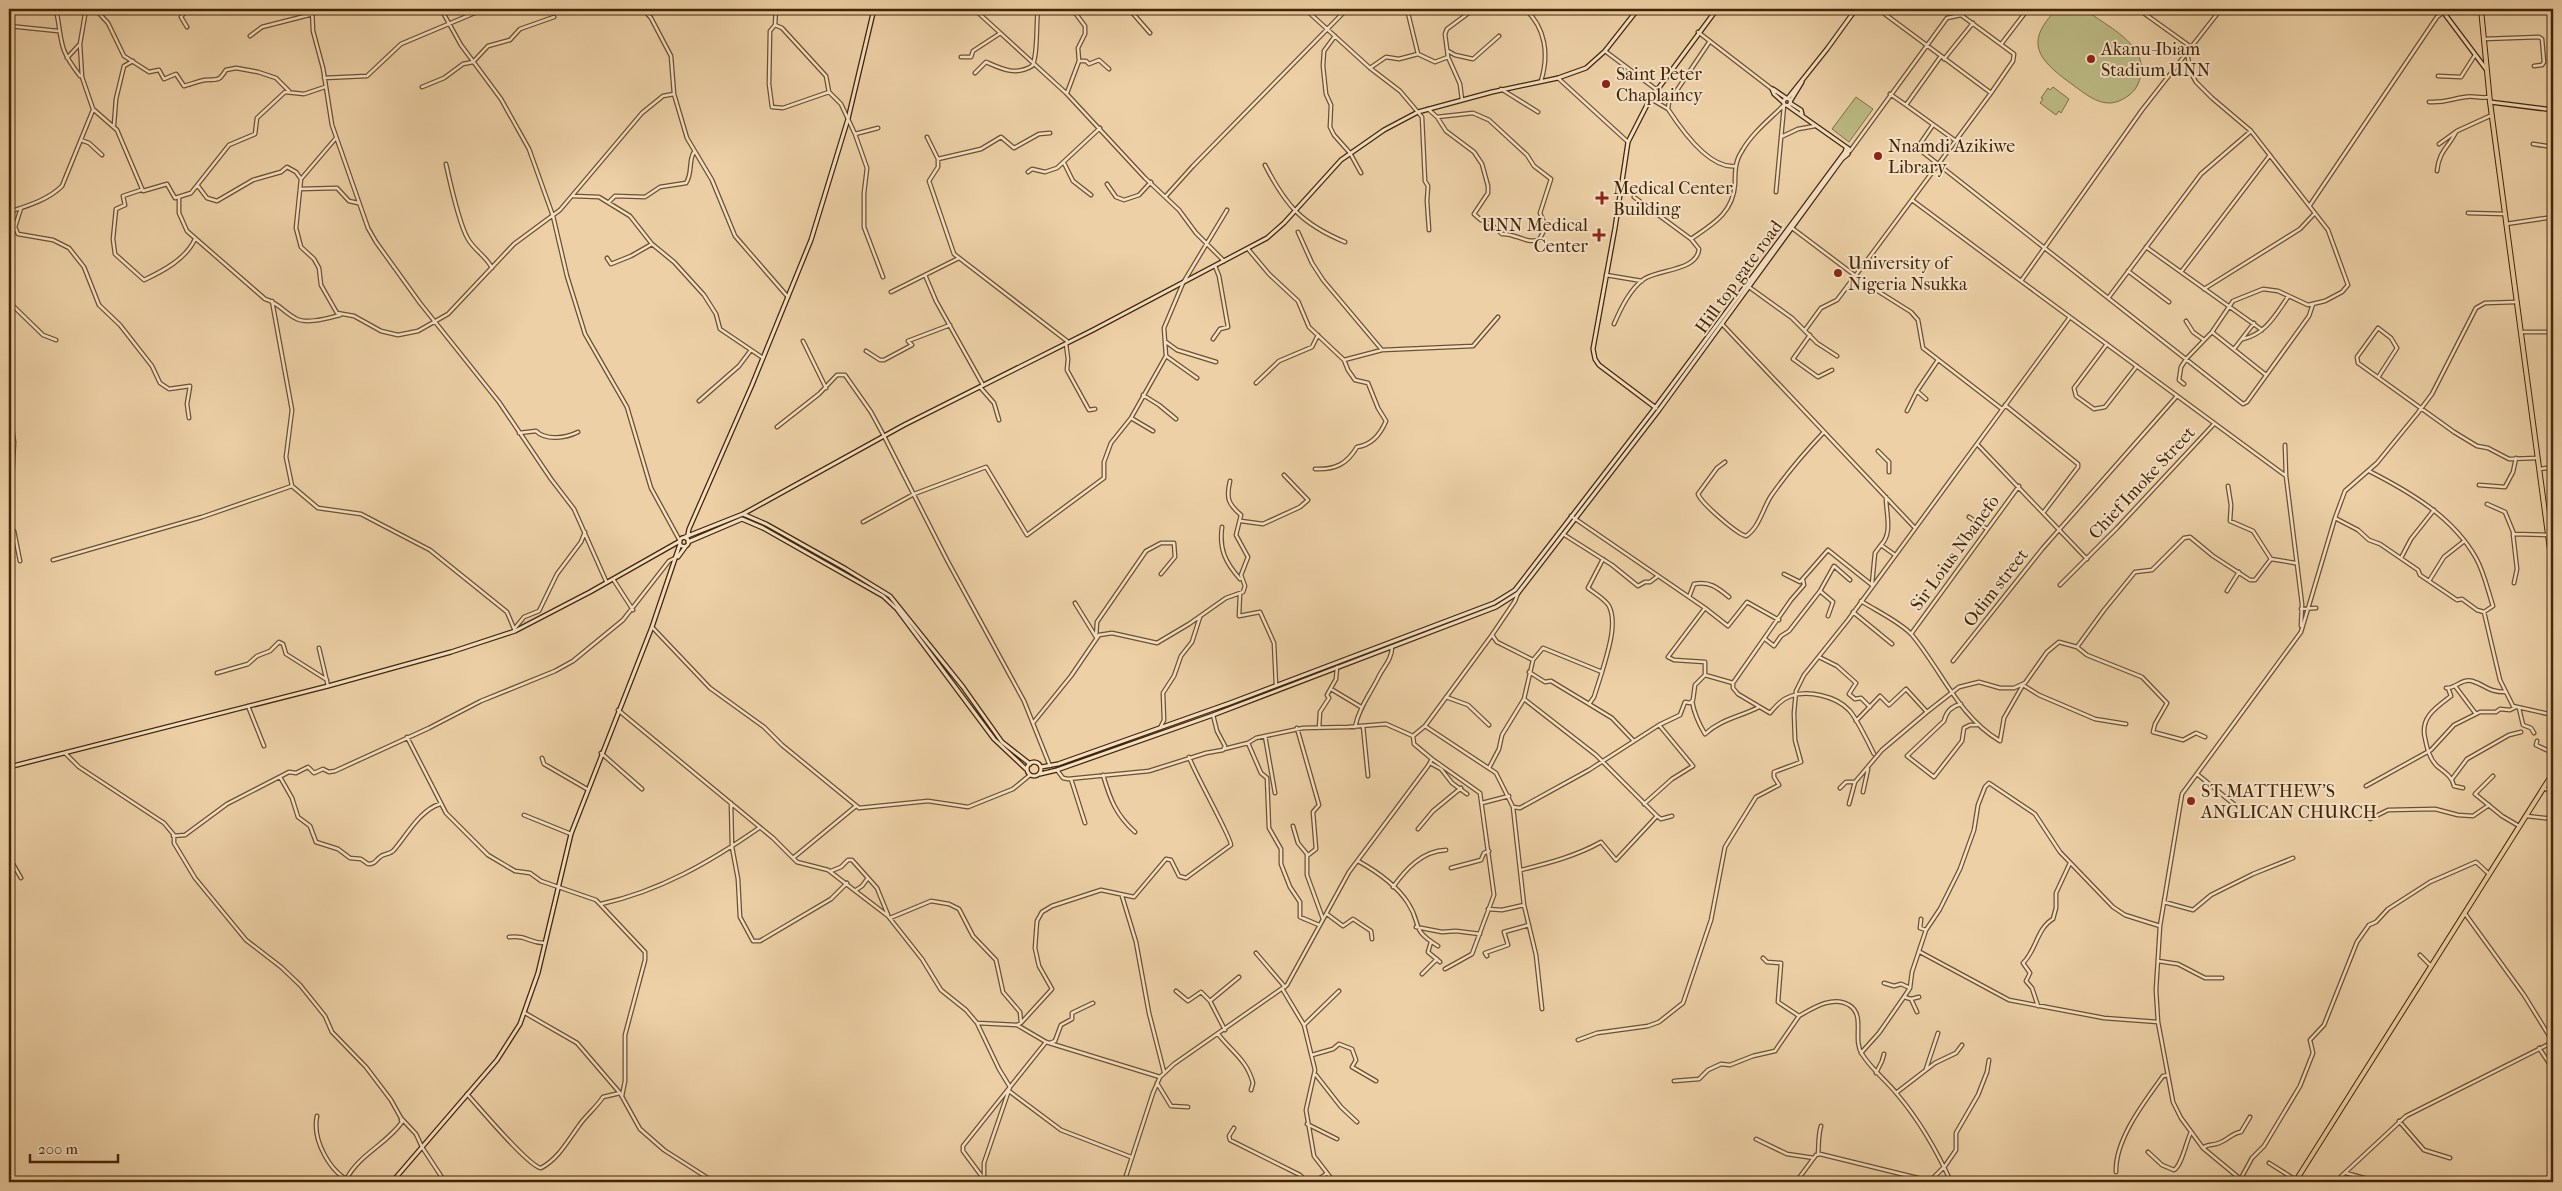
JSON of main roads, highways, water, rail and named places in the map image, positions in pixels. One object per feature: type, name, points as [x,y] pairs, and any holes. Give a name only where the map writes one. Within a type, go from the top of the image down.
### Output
[{"type":"main road","points":[[2481,9],[2489,97],[2553,572]]},
{"type":"main road","points":[[2297,1182],[2466,915],[2553,773]]},
{"type":"place","name":"Akanu-Ibiam Stadium UNN","points":[[2091,59]]},
{"type":"place","name":"Saint Peter Chaplaincy","points":[[1606,84]]},
{"type":"place","name":"Nnamdi Azikiwe Library","points":[[1878,156]]},
{"type":"place","name":"Medical Center Building","points":[[1602,198]]},
{"type":"place","name":"UNN Medical Center","points":[[1599,235]]},
{"type":"place","name":"University of Nigeria Nsukka","points":[[1838,273]]},
{"type":"place","name":"ST MATTHEW'S ANGLICAN CHURCH","points":[[2191,801]]}]
